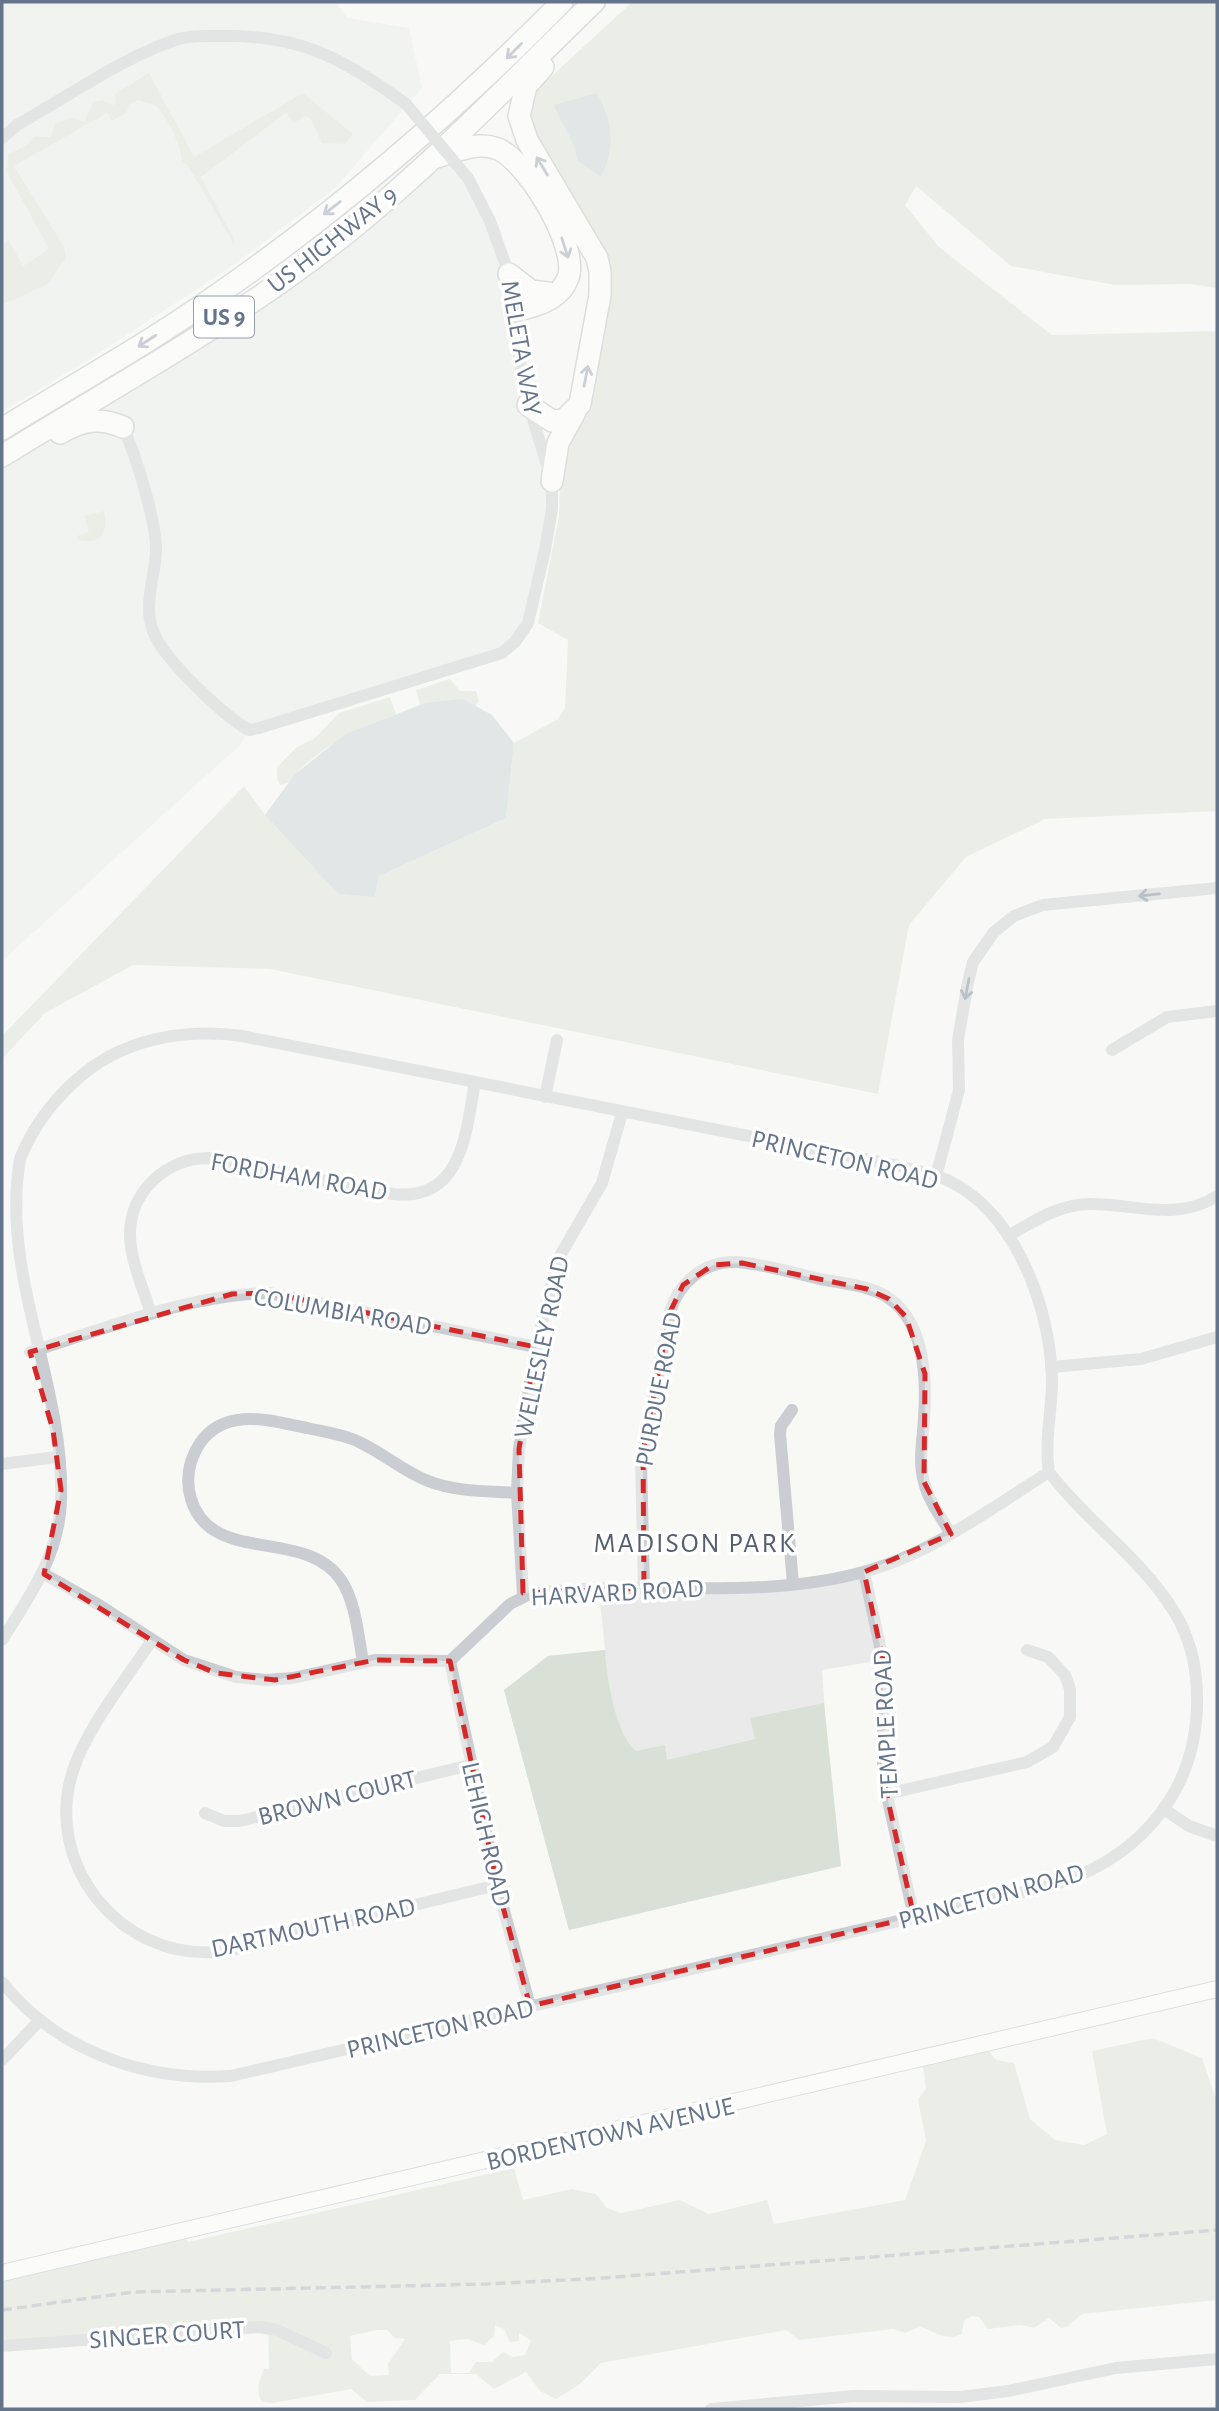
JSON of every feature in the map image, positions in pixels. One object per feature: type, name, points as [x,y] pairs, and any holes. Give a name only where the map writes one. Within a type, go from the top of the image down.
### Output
[{"type":"highway","name":"US HIGHWAY 9","points":[[2,429],[147,341],[268,258],[443,120],[562,2]]},
{"type":"highway","name":"US HIGHWAY 9","points":[[2,456],[265,292],[335,241],[432,159],[594,2]]},
{"type":"highway","points":[[552,481],[558,443],[580,404],[600,295],[600,272],[597,258],[527,140],[519,116],[526,86],[600,2]]},
{"type":"highway","points":[[432,159],[467,148],[486,146],[503,151],[520,164],[549,209],[568,256],[568,279],[555,294],[538,305],[515,310]]},
{"type":"highway","points":[[509,274],[531,291],[555,294]]},
{"type":"highway","points":[[123,427],[118,404],[119,391],[177,348]]},
{"type":"highway","points":[[528,405],[552,421],[564,420],[575,412]]},
{"type":"highway","points":[[2,469],[78,423],[105,419],[123,427]]},
{"type":"street","name":"MELETA WAY","points":[[2,138],[17,125],[137,57],[187,37],[249,35],[291,41],[334,56],[365,74],[406,104],[468,178],[490,221],[509,274],[528,405],[552,481],[552,509],[528,623],[515,642],[502,653],[249,730],[228,718],[164,650],[152,630],[149,604],[156,549],[134,450],[123,427]]},
{"type":"street","points":[[936,1176],[957,1100],[958,1040],[968,982],[978,954],[994,932],[1014,916],[1043,905],[1217,888]]},
{"type":"street","points":[[1112,1050],[1167,1017],[1217,1010]]},
{"type":"street","name":"PRINCETON ROAD","points":[[2,1982],[40,2020],[85,2049],[119,2063],[162,2074],[214,2077],[266,2069],[1053,1885],[1084,1874],[1129,1849],[1165,1810],[1185,1772],[1195,1734],[1197,1682],[1190,1646],[1163,1594],[1049,1472],[1051,1367],[1038,1304],[1008,1236],[981,1203],[958,1186],[936,1176],[890,1164],[228,1034],[178,1034],[125,1049],[79,1077],[50,1106],[20,1160],[9,1194],[5,1249]]},
{"type":"street","points":[[545,1097],[556,1040]]},
{"type":"street","name":"FORDHAM ROAD","points":[[151,1314],[134,1260],[131,1228],[142,1193],[161,1173],[186,1161],[209,1157],[393,1194],[419,1192],[443,1180],[458,1160],[475,1082]]},
{"type":"street","name":"WELLESLEY ROAD","points":[[523,1595],[517,1493],[521,1431],[536,1347],[560,1254],[601,1183],[622,1113]]},
{"type":"street","points":[[1008,1236],[1060,1208],[1091,1203],[1144,1211],[1178,1211],[1203,1205],[1217,1196]]},
{"type":"street","name":"PURDUE ROAD","points":[[644,1588],[641,1461],[670,1312],[679,1291],[688,1280],[719,1264],[742,1263],[860,1287],[885,1296],[900,1309],[915,1334],[925,1374],[921,1460],[924,1482],[951,1534]]},
{"type":"street","points":[[2,1640],[44,1574],[60,1514],[53,1430],[10,1282]]},
{"type":"street","name":"COLUMBIA ROAD","points":[[30,1352],[151,1314],[232,1294],[270,1293],[536,1347]]},
{"type":"street","points":[[1051,1367],[1141,1359],[1217,1337]]},
{"type":"street","points":[[792,1410],[781,1426],[780,1434],[793,1584]]},
{"type":"street","points":[[363,1661],[350,1599],[341,1580],[327,1564],[303,1552],[224,1536],[200,1517],[191,1500],[188,1473],[193,1455],[204,1438],[215,1429],[236,1419],[260,1418],[352,1439],[412,1473],[438,1484],[461,1490],[517,1493]]},
{"type":"street","points":[[2,1464],[57,1457]]},
{"type":"street","name":"HARVARD ROAD","points":[[450,1661],[523,1595],[793,1584],[864,1572],[904,1558],[951,1534],[1049,1472]]},
{"type":"street","name":"TEMPLE ROAD","points":[[864,1572],[882,1646],[881,1754],[886,1794],[914,1917]]},
{"type":"street","points":[[44,1574],[197,1666],[247,1679],[303,1676],[363,1661],[450,1661]]},
{"type":"street","name":"DARTMOUTH ROAD","points":[[152,1640],[84,1745],[72,1772],[66,1802],[69,1843],[80,1873],[105,1910],[128,1930],[166,1946],[215,1952],[497,1885]]},
{"type":"street","points":[[886,1794],[1027,1762],[1052,1747],[1070,1717],[1070,1689],[1065,1675],[1048,1657],[1027,1650]]},
{"type":"street","name":"LEHIGH ROAD","points":[[450,1661],[497,1885],[530,2006]]},
{"type":"street","name":"BROWN COURT","points":[[205,1813],[224,1821],[240,1821],[470,1765]]},
{"type":"street","points":[[1165,1810],[1189,1826],[1217,1836]]},
{"type":"street","name":"BORDENTOWN AVENUE","points":[[2,2273],[1217,1989]]},
{"type":"street","points":[[2,2060],[40,2020]]},
{"type":"street","name":"SINGER COURT","points":[[2,2346],[260,2327],[277,2330],[327,2353]]},
{"type":"street","points":[[711,2409],[854,2396],[960,2397],[1009,2391],[1116,2368],[1217,2359]]},
{"type":"highlighted area","points":[[742,1263],[867,1289],[889,1299],[906,1317],[925,1374],[924,1482],[951,1534],[864,1572],[883,1660],[883,1778],[914,1917],[530,2006],[497,1885],[450,1661],[375,1660],[275,1680],[216,1673],[184,1660],[44,1574],[61,1490],[53,1430],[30,1352],[232,1294],[269,1293],[536,1347],[519,1449],[523,1593],[644,1588],[643,1451],[670,1312],[683,1285],[713,1265]]},
{"type":"shaded area","points":[[2,2],[336,2],[347,18],[409,28],[422,88],[335,188],[238,262],[96,355],[2,412]]},
{"type":"shaded area","points":[[632,2],[1217,2],[1217,288],[1189,284],[1115,285],[1011,266],[916,186],[905,205],[939,247],[1052,335],[1217,331],[1217,811],[1045,819],[966,857],[909,925],[878,1094],[270,969],[133,965],[45,1013],[2,1059],[2,1036],[244,786],[265,815],[338,894],[375,897],[379,876],[506,818],[514,743],[558,719],[565,708],[568,640],[538,623],[559,516],[561,443],[609,276],[530,133],[532,94]]},
{"type":"shaded area","points":[[149,73],[194,157],[303,93],[353,134],[345,144],[322,143],[310,118],[304,116],[294,123],[286,113],[201,177],[234,239],[235,246],[187,164],[182,163],[177,141],[160,110],[139,100],[129,104],[127,112],[112,121],[107,113],[14,166],[64,247],[66,258],[48,284],[2,305],[2,246],[8,239],[23,266],[49,249],[7,172],[8,155],[28,144],[34,137],[51,137],[55,124],[71,117],[84,122],[93,102],[103,100],[113,105],[116,103],[115,94]]},
{"type":"shaded area","points":[[597,93],[611,135],[609,155],[601,177],[577,160],[571,139],[554,105]]},
{"type":"shaded area","points":[[432,159],[459,165],[509,274],[524,390],[552,481],[528,623],[502,653],[249,730],[241,744],[2,961],[2,456],[177,348]]},
{"type":"shaded area","points":[[104,511],[104,531],[99,539],[79,540],[77,536],[89,532],[84,516]]},
{"type":"shaded area","points":[[450,679],[460,691],[476,691],[479,701],[475,706],[463,699],[420,705],[416,690]]},
{"type":"shaded area","points":[[390,697],[396,714],[338,741],[311,760],[288,783],[280,785],[277,767],[297,747],[315,738],[339,713]]},
{"type":"shaded area","points":[[463,699],[492,715],[514,743],[506,818],[379,876],[375,897],[338,894],[265,815],[295,774],[346,734],[425,703]]},
{"type":"shaded area","points":[[864,1572],[883,1660],[822,1670],[830,1787],[841,1866],[569,1930],[504,1690],[548,1656],[605,1650],[599,1590],[762,1585]]},
{"type":"shaded area","points":[[605,1650],[613,1705],[623,1733],[636,1751],[665,1745],[667,1760],[755,1739],[750,1718],[824,1703],[841,1866],[569,1930],[504,1690],[548,1656]]},
{"type":"shaded area","points":[[1153,2038],[1202,2058],[1217,2102],[1217,2300],[1082,2314],[1067,2327],[1061,2328],[1049,2318],[1034,2328],[1021,2325],[988,2329],[979,2317],[972,2316],[964,2321],[962,2334],[950,2337],[920,2327],[905,2333],[893,2329],[799,2340],[786,2330],[601,2363],[579,2385],[556,2399],[540,2391],[526,2372],[494,2389],[476,2374],[440,2374],[415,2400],[367,2402],[351,2389],[273,2403],[262,2402],[258,2386],[264,2369],[269,2369],[268,2328],[2,2346],[2,2273],[183,2232],[188,2242],[514,2168],[523,2200],[572,2189],[596,2194],[607,2208],[622,2213],[680,2200],[709,2214],[767,2200],[774,2224],[905,2200],[926,2141],[918,2099],[926,2089],[922,2059],[984,2045],[996,2060],[1014,2063],[1030,2119],[1055,2140],[1084,2145],[1107,2134],[1092,2051]],"holes":[[[495,2325],[504,2329],[510,2342],[519,2341],[519,2333],[531,2341],[525,2355],[513,2357],[503,2352],[492,2362],[476,2362],[469,2373],[451,2373],[450,2341],[467,2339],[484,2345],[494,2336]],[[387,2330],[395,2338],[405,2339],[388,2364],[389,2375],[370,2376],[352,2359],[350,2336]]]},
{"type":"railway","points":[[2,2310],[134,2292],[488,2284],[603,2278],[1217,2230]]},
{"type":"district","name":"MADISON PARK","points":[[695,1542]]}]
